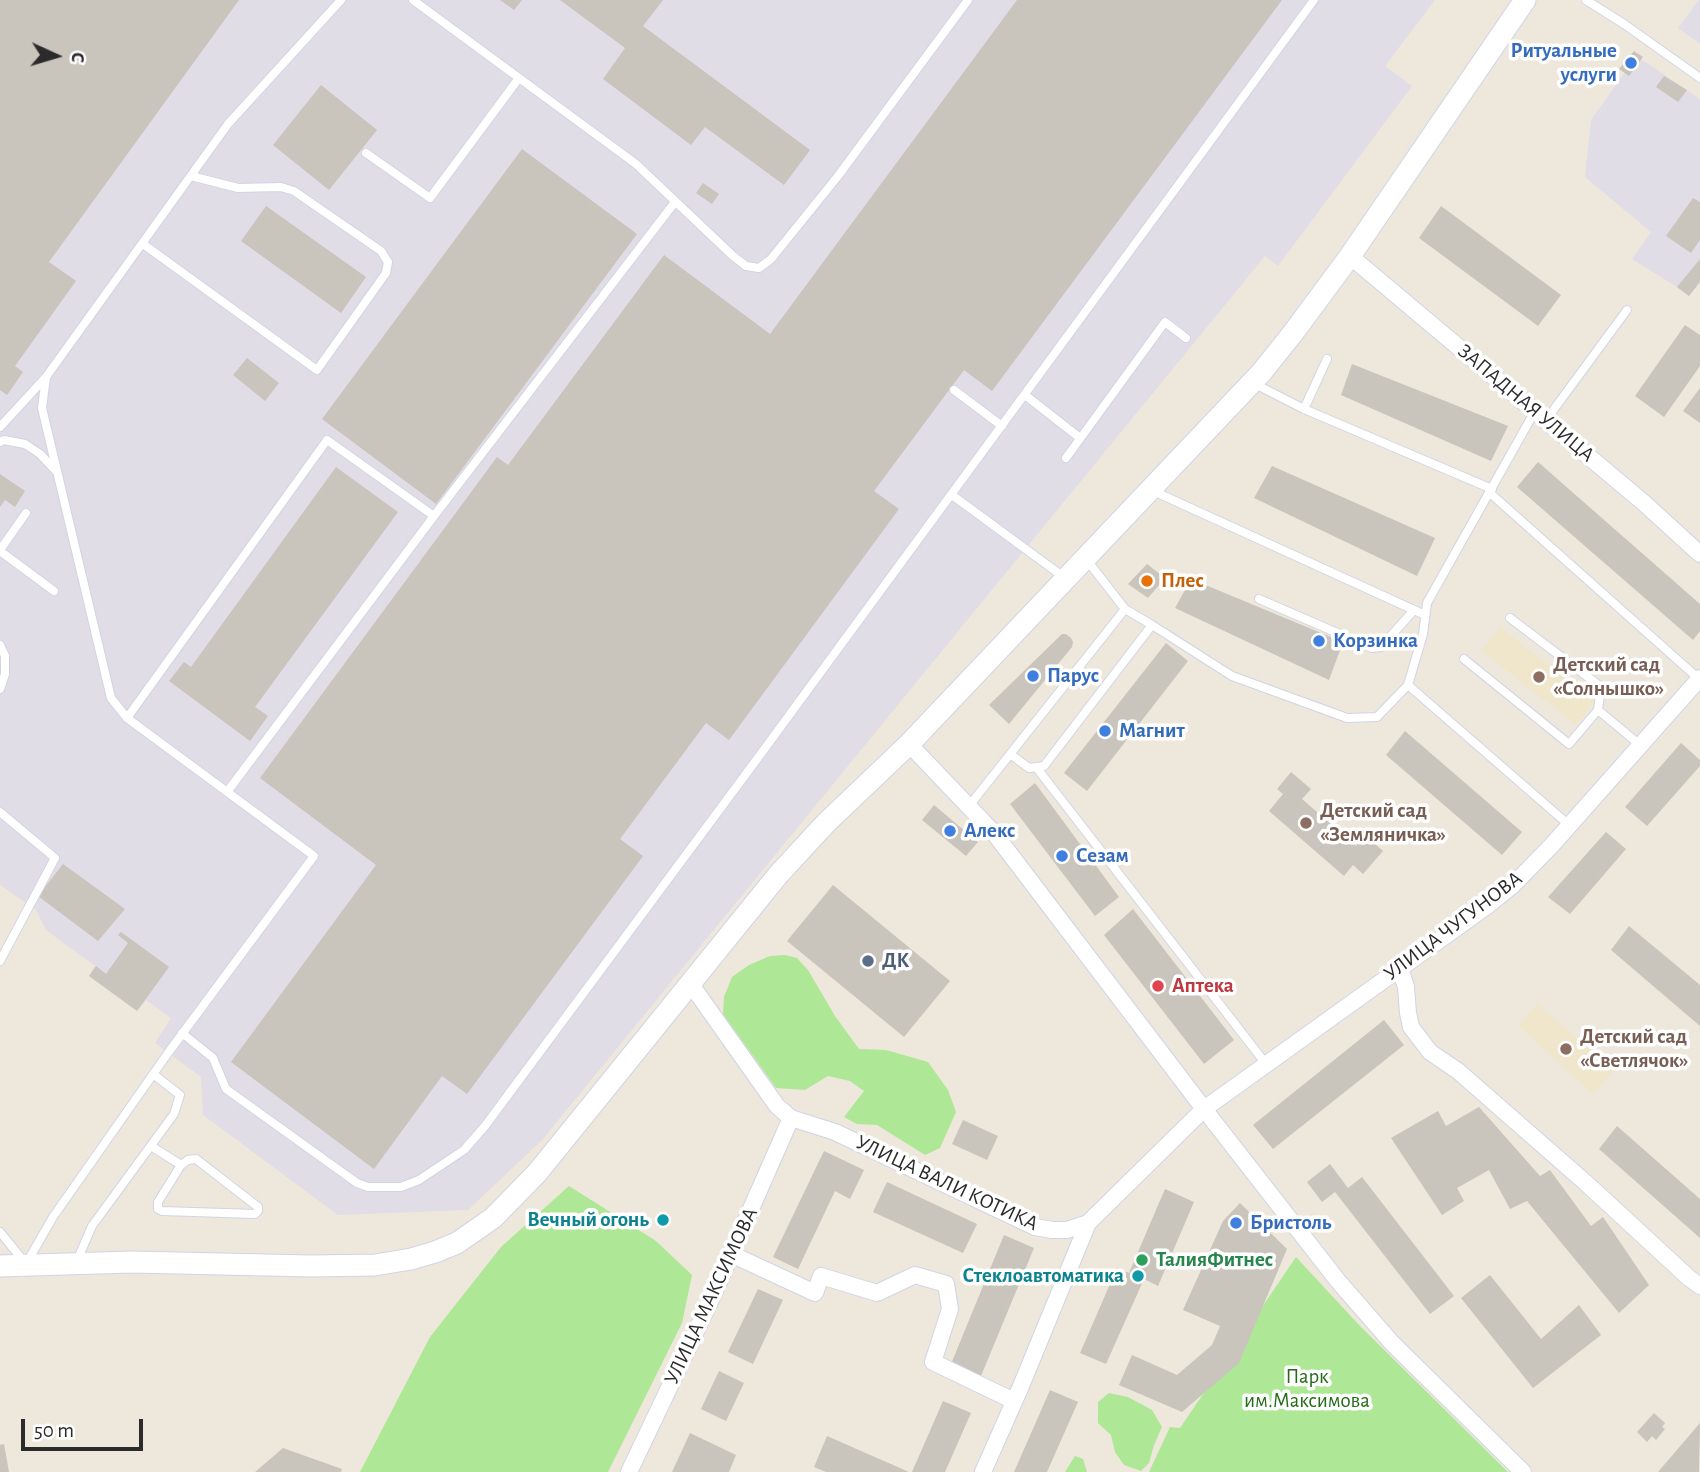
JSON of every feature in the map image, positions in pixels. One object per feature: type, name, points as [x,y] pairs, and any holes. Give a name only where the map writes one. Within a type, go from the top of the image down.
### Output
[{"type":"main road","points":[[0,1266],[76,1262],[375,1265],[435,1252],[457,1243],[493,1218],[537,1172],[778,875],[826,823],[909,744],[1252,382],[1293,333],[1350,256],[1525,0]]},
{"type":"street","name":"ЗАПАДНАЯ УЛИЦА","points":[[1350,256],[1644,503],[1700,554]]},
{"type":"street","name":"УЛИЦА ЧУГУНОВА","points":[[1088,1223],[1204,1109],[1513,885],[1700,679]]},
{"type":"street","points":[[909,744],[994,834],[1338,1281],[1392,1343],[1523,1472]]},
{"type":"street","points":[[1400,968],[1411,1027],[1430,1052],[1458,1070],[1700,1286]]},
{"type":"street","name":"УЛИЦА ВАЛИ КОТИКА","points":[[690,984],[777,1107],[791,1118],[835,1132],[1035,1227],[1067,1230],[1088,1223]]},
{"type":"street","name":"УЛИЦА МАКСИМОВА","points":[[629,1472],[709,1304],[791,1118]]},
{"type":"street","points":[[983,1472],[1088,1223]]},
{"type":"street","points":[[731,1254],[815,1293],[821,1276],[877,1293],[915,1275],[946,1284],[950,1309],[933,1362],[1014,1401]]},
{"type":"lane","points":[[0,427],[46,377],[228,124],[341,0]]},
{"type":"lane","points":[[413,0],[636,164],[733,256],[746,266],[759,268],[771,259],[838,176],[968,0]]},
{"type":"lane","points":[[182,1033],[213,1058],[226,1089],[357,1182],[368,1187],[401,1186],[419,1180],[464,1150],[493,1115],[952,495],[1314,0]]},
{"type":"lane","points":[[1586,0],[1700,78]]},
{"type":"lane","points":[[366,153],[430,198],[519,78]]},
{"type":"lane","points":[[142,244],[317,370],[386,273],[388,262],[380,251],[294,191],[281,187],[238,188],[191,176]]},
{"type":"lane","points":[[227,792],[434,516],[676,201]]},
{"type":"lane","points":[[1085,557],[1125,609],[1232,676],[1348,718],[1377,717],[1408,685],[1423,634],[1427,603],[1491,491],[1541,416],[1627,310]]},
{"type":"lane","points":[[1066,458],[1165,322],[1186,338]]},
{"type":"lane","points":[[1304,410],[1327,359]]},
{"type":"lane","points":[[0,1232],[26,1264],[53,1217],[153,1074],[314,856],[127,718],[111,698],[42,408],[46,377]]},
{"type":"lane","points":[[1252,382],[1304,410],[1491,491],[1700,679]]},
{"type":"lane","points":[[954,390],[1002,426]]},
{"type":"lane","points":[[1024,395],[1080,438]]},
{"type":"lane","points":[[0,442],[4,440],[24,444],[40,454],[58,474]]},
{"type":"lane","points":[[127,718],[327,440],[434,516]]},
{"type":"lane","points":[[1150,489],[1425,615]]},
{"type":"lane","points":[[952,495],[1065,578]]},
{"type":"lane","points":[[26,513],[0,551],[54,591]]},
{"type":"lane","points":[[1259,599],[1372,648],[1381,647],[1414,610]]},
{"type":"lane","points":[[969,807],[1125,609]]},
{"type":"lane","points":[[1464,659],[1569,744],[1598,710],[1601,687],[1510,618]]},
{"type":"lane","points":[[1010,754],[1029,768],[1044,766],[1152,625]]},
{"type":"lane","points":[[0,645],[5,656],[5,674],[0,689]]},
{"type":"lane","points":[[1408,685],[1569,825]]},
{"type":"lane","points":[[1598,710],[1640,745]]},
{"type":"lane","points":[[1036,767],[1266,1064]]},
{"type":"lane","points":[[0,812],[55,858],[0,961]]},
{"type":"lane","points":[[76,1262],[92,1226],[174,1114],[180,1095],[153,1074]]},
{"type":"lane","points":[[151,1146],[181,1165]]},
{"type":"lane","points":[[196,1159],[258,1207],[258,1211],[254,1214],[158,1209],[158,1202],[181,1165],[196,1159]]},
{"type":"shaded area","points":[[0,0],[1435,0],[1385,66],[1412,86],[1278,266],[1265,256],[542,1140],[468,1210],[338,1215],[203,1115],[201,1077],[155,1043],[171,1018],[146,1000],[137,1011],[89,976],[95,966],[46,930],[36,910],[0,885]]},
{"type":"shaded area","points":[[1700,0],[1700,44],[1678,28]]},
{"type":"shaded area","points":[[1638,57],[1700,99],[1700,282],[1689,296],[1632,259],[1651,232],[1585,177],[1591,120]]},
{"type":"shaded area","name":"Детский сад «Солнышко»","points":[[1500,627],[1595,702],[1576,725],[1482,651]]},
{"type":"shaded area","name":"Детский сад «Светлячок»","points":[[1537,1003],[1613,1071],[1593,1094],[1518,1026]]},
{"type":"green space","points":[[785,955],[797,958],[808,970],[835,1016],[859,1049],[886,1050],[928,1062],[948,1090],[956,1112],[940,1148],[925,1155],[877,1125],[857,1124],[844,1117],[864,1091],[850,1081],[828,1076],[805,1090],[776,1088],[723,1014],[724,997],[732,977],[749,965],[770,956]]},
{"type":"green space","points":[[569,1186],[656,1241],[692,1275],[682,1323],[608,1472],[360,1472],[430,1337],[501,1247]]},
{"type":"green space","name":"Парк им.Максимова","points":[[1296,1257],[1360,1326],[1508,1472],[1149,1472],[1170,1427],[1180,1428]]},
{"type":"green space","points":[[1109,1393],[1128,1397],[1152,1410],[1162,1427],[1149,1463],[1141,1471],[1124,1465],[1115,1452],[1111,1435],[1098,1423],[1098,1402]]},
{"type":"green space","points":[[1075,1456],[1083,1459],[1087,1472],[1065,1472]]},
{"type":"building","points":[[0,0],[239,0],[49,262],[76,281],[15,366],[23,372],[7,395],[0,390]]},
{"type":"building","points":[[500,0],[522,0],[514,10]]},
{"type":"building","points":[[560,0],[663,0],[643,26],[810,150],[784,185],[705,127],[691,145],[603,79],[625,48]]},
{"type":"building","points":[[1017,0],[1282,0],[992,391],[964,370],[874,491],[899,509],[729,740],[706,723],[620,839],[643,856],[467,1094],[442,1076],[374,1169],[231,1062],[376,865],[260,778],[497,457],[508,465],[664,255],[770,334]]},
{"type":"building","name":"Ритуальные услуги","points":[[1634,51],[1643,57],[1629,76],[1619,69]]},
{"type":"building","points":[[1664,76],[1687,90],[1678,102],[1656,87]]},
{"type":"building","points":[[321,85],[377,130],[329,190],[273,145]]},
{"type":"building","points":[[522,149],[637,234],[436,504],[322,419]]},
{"type":"building","points":[[703,183],[719,194],[712,204],[696,193]]},
{"type":"building","points":[[1693,198],[1700,202],[1700,240],[1691,253],[1666,236]]},
{"type":"building","points":[[266,206],[366,277],[341,313],[241,241]]},
{"type":"building","points":[[1441,206],[1561,295],[1538,326],[1419,238]]},
{"type":"building","points":[[1700,259],[1700,282],[1689,296],[1677,287]]},
{"type":"building","points":[[1685,325],[1700,335],[1700,366],[1664,417],[1635,396]]},
{"type":"building","points":[[247,358],[279,383],[265,401],[233,375]]},
{"type":"building","points":[[1352,364],[1508,426],[1491,461],[1341,395]]},
{"type":"building","points":[[1700,388],[1700,423],[1683,411]]},
{"type":"building","points":[[1538,462],[1700,604],[1700,631],[1693,640],[1517,487]]},
{"type":"building","points":[[1272,466],[1435,538],[1417,576],[1254,498]]},
{"type":"building","points":[[336,467],[398,512],[255,707],[268,716],[250,741],[169,681],[184,662],[191,667]]},
{"type":"building","points":[[0,474],[25,491],[15,507],[5,500],[0,507]]},
{"type":"building","name":"Плес","points":[[1147,564],[1165,578],[1148,598],[1128,584]]},
{"type":"building","points":[[1191,579],[1343,642],[1329,680],[1175,608]]},
{"type":"building","name":"Парус","points":[[1062,634],[1071,638],[1072,647],[1009,724],[989,705]]},
{"type":"building","points":[[1166,643],[1188,661],[1087,791],[1064,773]]},
{"type":"building","points":[[1405,731],[1522,832],[1502,855],[1386,755]]},
{"type":"building","points":[[1681,743],[1700,760],[1700,766],[1647,826],[1625,807]]},
{"type":"building","name":"Детский сад «Земляничка»","points":[[1291,772],[1311,789],[1302,799],[1356,846],[1365,835],[1383,851],[1363,874],[1353,865],[1344,876],[1269,811],[1283,794],[1277,789]]},
{"type":"building","points":[[1035,783],[1119,897],[1095,916],[1010,804]]},
{"type":"building","name":"Алекс","points":[[934,805],[978,842],[966,856],[922,820]]},
{"type":"building","points":[[1606,832],[1626,849],[1570,914],[1548,897]]},
{"type":"building","points":[[63,864],[125,909],[98,941],[38,896]]},
{"type":"building","name":"ДК","points":[[833,885],[950,981],[904,1037],[787,941]]},
{"type":"building","points":[[1133,909],[1234,1040],[1204,1064],[1104,935]]},
{"type":"building","points":[[1629,926],[1700,985],[1700,1026],[1611,950]]},
{"type":"building","points":[[121,932],[169,967],[137,1011],[89,976],[96,966],[106,974],[128,943],[118,935]]},
{"type":"building","points":[[1384,1020],[1404,1045],[1273,1149],[1253,1125]]},
{"type":"building","points":[[1479,1107],[1540,1176],[1550,1170],[1591,1226],[1603,1217],[1649,1285],[1619,1313],[1527,1201],[1510,1209],[1489,1170],[1457,1188],[1464,1201],[1442,1215],[1391,1138],[1438,1111],[1446,1126]]},
{"type":"building","points":[[963,1120],[998,1136],[987,1160],[952,1144]]},
{"type":"building","points":[[1617,1126],[1700,1199],[1700,1238],[1599,1149]]},
{"type":"building","points":[[824,1151],[864,1170],[850,1199],[835,1191],[798,1269],[773,1257]]},
{"type":"building","points":[[1330,1164],[1348,1188],[1362,1177],[1454,1296],[1430,1314],[1335,1192],[1322,1202],[1307,1182]]},
{"type":"building","points":[[887,1182],[977,1224],[963,1253],[873,1212]]},
{"type":"building","name":"Стеклоавтоматика","points":[[1165,1189],[1194,1202],[1158,1286],[1144,1279],[1106,1364],[1080,1353],[1117,1268],[1129,1273]]},
{"type":"building","points":[[1240,1203],[1287,1249],[1239,1363],[1182,1412],[1119,1385],[1132,1355],[1177,1375],[1212,1345],[1220,1326],[1183,1310],[1223,1221]]},
{"type":"building","points":[[1004,1235],[1034,1248],[981,1376],[951,1364]]},
{"type":"building","points":[[1490,1275],[1541,1339],[1579,1305],[1601,1335],[1533,1388],[1461,1298]]},
{"type":"building","points":[[758,1289],[783,1300],[753,1364],[728,1352]]},
{"type":"building","points":[[719,1371],[744,1383],[726,1421],[701,1409]]},
{"type":"building","points":[[1050,1390],[1078,1402],[1047,1472],[1014,1472]]},
{"type":"building","points":[[943,1401],[971,1413],[945,1472],[912,1472]]},
{"type":"building","points":[[1654,1413],[1665,1423],[1662,1427],[1665,1429],[1656,1440],[1652,1436],[1647,1442],[1637,1432]]},
{"type":"building","points":[[1700,1423],[1699,1472],[1658,1472]]},
{"type":"building","points":[[690,1433],[736,1455],[729,1472],[672,1472]]},
{"type":"building","points":[[827,1436],[909,1472],[826,1472],[814,1467]]},
{"type":"building","points":[[4,1444],[9,1472],[0,1472],[0,1445]]},
{"type":"building","points":[[283,1448],[342,1469],[341,1472],[255,1472]]},
{"type":"place","name":"Ритуальные услуги","points":[[1631,63]]},
{"type":"place","name":"Плес","points":[[1147,581]]},
{"type":"place","name":"Корзинка","points":[[1319,641]]},
{"type":"place","name":"Парус","points":[[1033,676]]},
{"type":"place","name":"Детский сад «Солнышко»","points":[[1539,677]]},
{"type":"place","name":"Магнит","points":[[1105,731]]},
{"type":"place","name":"Детский сад «Земляничка»","points":[[1306,823]]},
{"type":"place","name":"Алекс","points":[[950,831]]},
{"type":"place","name":"Сезам","points":[[1062,856]]},
{"type":"place","name":"ДК","points":[[868,961]]},
{"type":"place","name":"Аптека","points":[[1158,986]]},
{"type":"place","name":"Детский сад «Светлячок»","points":[[1566,1049]]},
{"type":"place","name":"Вечный огонь","points":[[663,1220]]},
{"type":"place","name":"Бристоль","points":[[1236,1223]]},
{"type":"place","name":"ТалияФитнес","points":[[1142,1260]]},
{"type":"place","name":"Стеклоавтоматика","points":[[1138,1276]]}]
